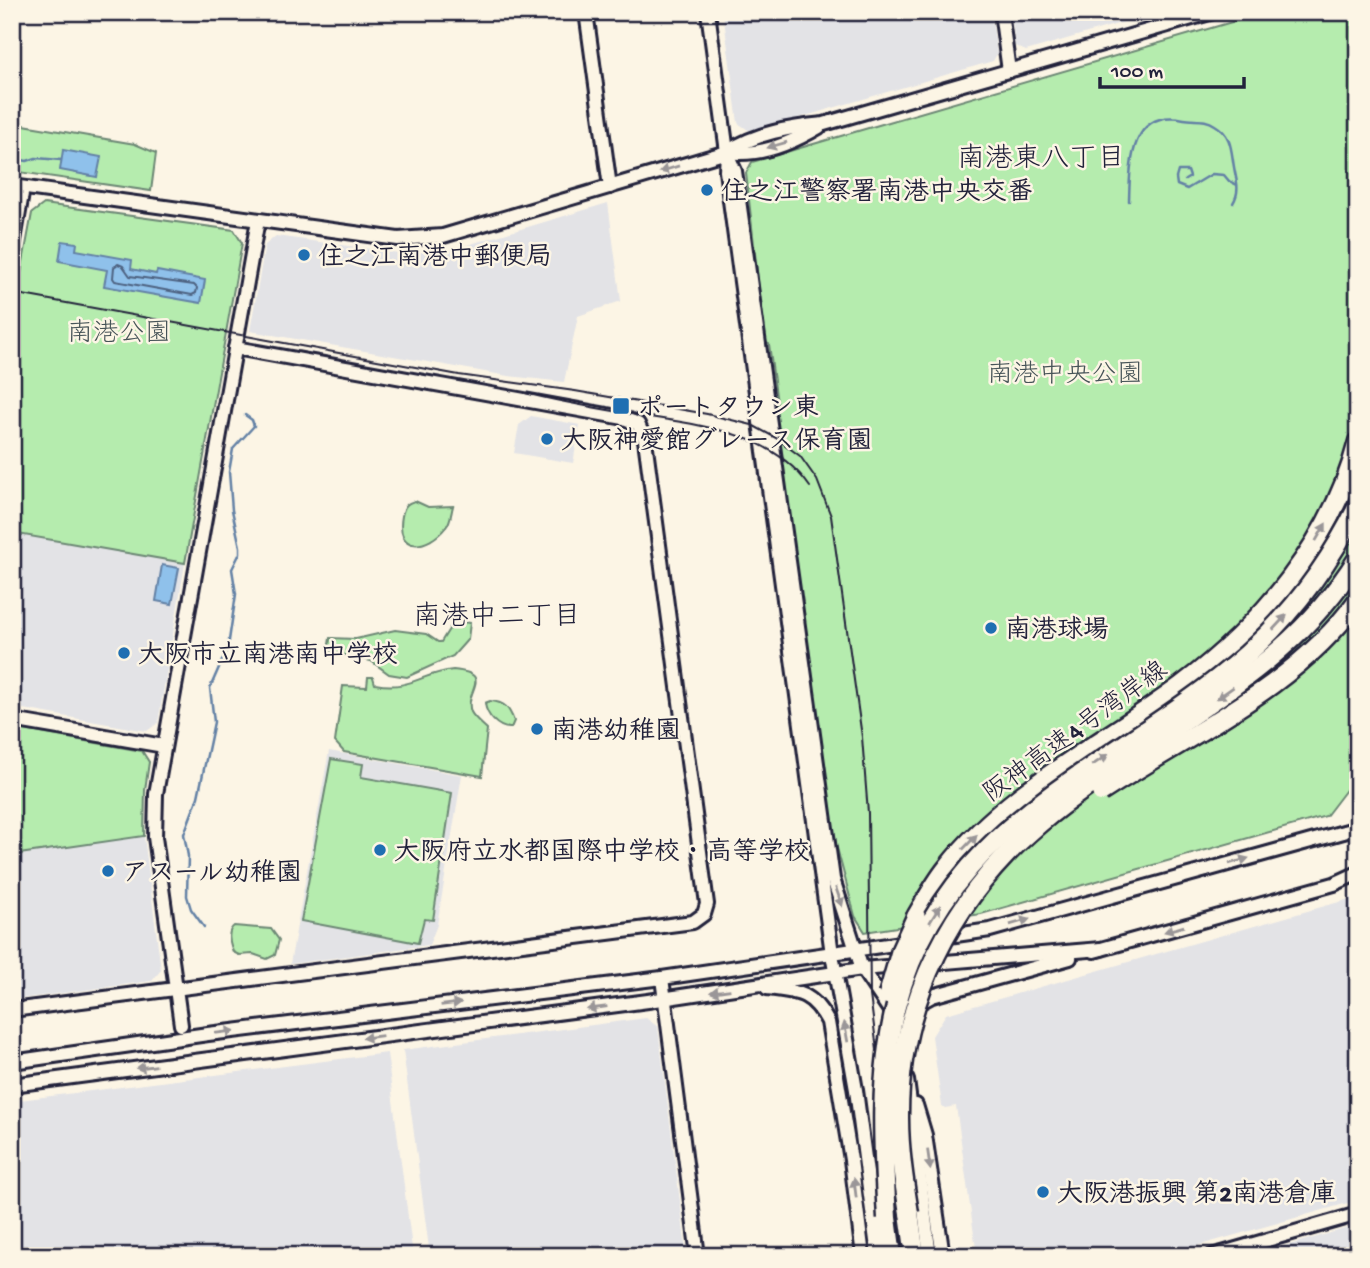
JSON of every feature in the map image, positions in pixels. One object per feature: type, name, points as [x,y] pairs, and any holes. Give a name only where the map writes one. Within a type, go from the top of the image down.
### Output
[{"type":"highway","name":"阪神高速4号湾岸線","points":[[892,1256],[875,1117],[876,1062],[883,1015],[896,963],[908,932],[927,898],[960,852],[1014,802],[1180,687],[1246,630],[1315,544],[1341,494],[1358,442]]},
{"type":"highway","points":[[887,1218],[883,1095],[888,1050],[895,1009],[907,972],[935,913],[975,862],[1018,819],[1201,691],[1266,637],[1297,603],[1324,566],[1358,506]]},
{"type":"highway","points":[[915,1256],[901,1160],[899,1117],[906,1046],[928,970],[960,909],[1001,860],[1056,810],[1249,676],[1290,642],[1326,604],[1358,558]]},
{"type":"highway","points":[[909,1213],[904,1115],[908,1071],[917,1028],[942,958],[983,895],[1016,858],[1058,822],[1107,788],[1244,703],[1295,666],[1330,633],[1358,600]]},
{"type":"street","points":[[586,12],[610,187]]},
{"type":"street","points":[[708,12],[727,152],[726,171],[832,954],[856,1090],[878,1256]]},
{"type":"street","points":[[1001,12],[1009,71]]},
{"type":"street","points":[[12,252],[18,187],[398,239],[443,236],[727,152],[745,155],[798,139],[824,124],[1213,12]]},
{"type":"street","points":[[727,152],[735,171],[833,879],[862,969],[897,1022],[901,1035],[930,1256]]},
{"type":"street","points":[[181,1025],[155,837],[156,794],[258,220]]},
{"type":"street","points":[[12,1010],[693,922],[704,914],[707,904],[645,440],[638,424],[624,418],[235,348]]},
{"type":"street","points":[[12,720],[164,746]]},
{"type":"street","points":[[12,1062],[208,1034],[662,978],[990,930],[1358,828]]},
{"type":"street","points":[[901,1035],[912,1009],[932,996],[1334,884],[1358,873]]},
{"type":"street","points":[[12,1085],[665,999],[862,969],[1101,949]]},
{"type":"street","points":[[662,978],[698,1256]]},
{"type":"street","points":[[755,986],[798,992],[811,998],[828,1022],[851,1160],[863,1256]]},
{"type":"street","points":[[906,1071],[925,1135],[943,1256]]},
{"type":"street","points":[[1212,1256],[1358,1214]]},
{"type":"shaded area","points":[[723,12],[991,12],[997,54],[993,61],[751,132],[738,123]]},
{"type":"shaded area","points":[[1011,12],[1158,12],[1026,51],[1015,46]]},
{"type":"shaded area","points":[[608,203],[621,301],[578,316],[564,382],[508,376],[250,331],[265,245],[276,236],[399,253],[447,251]]},
{"type":"shaded area","name":"大阪神愛館グレース保育園","points":[[531,416],[580,425],[573,463],[514,453],[519,425]]},
{"type":"shaded area","points":[[12,533],[185,563],[158,723],[147,731],[12,707]]},
{"type":"shaded area","name":"大阪府立水都国際中学校・高等学校","points":[[329,751],[462,775],[437,925],[429,945],[290,964]]},
{"type":"shaded area","points":[[144,836],[161,970],[152,981],[12,1000],[12,855]]},
{"type":"shaded area","points":[[1353,898],[1358,902],[1358,1200],[1162,1256],[977,1256],[956,1106],[942,1106],[932,1036],[946,1014]]},
{"type":"shaded area","points":[[646,1018],[658,1027],[687,1256],[430,1256],[403,1050]]},
{"type":"shaded area","points":[[387,1053],[413,1256],[12,1256],[12,1101]]},
{"type":"shaded area","points":[[1358,1225],[1358,1256],[1251,1256]]},
{"type":"green space","name":"南港中央公園","points":[[1266,12],[1358,12],[1358,311],[1352,782],[1326,816],[981,914],[865,932],[855,916],[833,833],[774,404],[777,403],[769,344],[765,343],[746,173],[752,162]]},
{"type":"green space","points":[[12,123],[135,144],[156,153],[151,191],[12,171]]},
{"type":"green space","name":"南港公園","points":[[44,204],[234,230],[242,243],[185,563],[12,533],[12,322],[32,213]]},
{"type":"green space","points":[[415,501],[428,507],[453,506],[446,527],[439,535],[422,544],[408,542],[403,537],[401,528],[405,508]]},
{"type":"green space","points":[[461,622],[470,623],[468,639],[453,656],[407,677],[389,674],[371,661],[328,651],[330,638],[356,639],[395,630],[426,634],[441,642],[451,626]]},
{"type":"green space","points":[[453,670],[473,675],[475,680],[471,712],[487,729],[482,776],[344,752],[335,742],[343,686],[367,687],[368,677],[373,677],[375,684],[398,685]]},
{"type":"green space","points":[[490,701],[503,704],[508,709],[514,721],[511,728],[497,724],[490,716],[485,703]]},
{"type":"green space","points":[[12,728],[142,751],[149,762],[145,790],[144,836],[12,855]]},
{"type":"green space","name":"大阪府立水都国際中学校・高等学校","points":[[331,759],[363,764],[361,777],[452,793],[433,920],[424,919],[418,943],[301,921]]},
{"type":"green space","points":[[234,926],[271,929],[279,940],[275,955],[267,959],[233,952],[229,934]]},
{"type":"water","points":[[63,150],[101,157],[97,177],[60,170]]},
{"type":"water","points":[[62,241],[77,243],[76,250],[132,260],[131,269],[205,280],[201,303],[104,286],[107,270],[59,261]]},
{"type":"water","points":[[162,565],[179,568],[172,604],[156,601]]},
{"type":"waterway","points":[[1129,201],[1130,171],[1137,142],[1143,130],[1153,122],[1166,118],[1207,121],[1225,133],[1231,149],[1237,185],[1233,203]]},
{"type":"waterway","points":[[12,158],[27,161],[36,158],[61,160]]},
{"type":"waterway","points":[[1185,180],[1190,177],[1188,171],[1178,171],[1177,185],[1187,189],[1212,174],[1224,175],[1237,185]]},
{"type":"waterway","points":[[204,927],[191,909],[187,896],[188,856],[184,834],[198,797],[214,722],[210,688],[228,647],[236,594],[232,569],[240,547],[232,510],[229,472],[233,449],[254,426],[252,420],[245,415]]},
{"type":"tram line","points":[[12,293],[459,375],[575,391],[707,414],[752,425],[776,438],[800,456],[817,480],[831,516],[862,737],[868,813],[870,995],[903,1256]]},
{"type":"tram line","points":[[525,393],[730,433],[753,441],[774,453],[793,468],[810,487]]},
{"type":"place","name":"住之江警察署南港中央交番","points":[[707,190]]},
{"type":"place","name":"住之江南港中郵便局","points":[[304,255]]},
{"type":"place","name":"ポートタウン東","points":[[621,406]]},
{"type":"place","name":"大阪神愛館グレース保育園","points":[[547,439]]},
{"type":"place","name":"南港球場","points":[[991,628]]},
{"type":"place","name":"大阪市立南港南中学校","points":[[124,653]]},
{"type":"place","name":"南港幼稚園","points":[[537,729]]},
{"type":"place","name":"大阪府立水都国際中学校・高等学校","points":[[380,850]]},
{"type":"place","name":"アスール幼稚園","points":[[108,871]]},
{"type":"place","name":"大阪港振興 第2南港倉庫","points":[[1043,1192]]},
{"type":"district","name":"南港東八丁目","points":[[1041,156]]},
{"type":"district","name":"南港中二丁目","points":[[497,614]]}]
